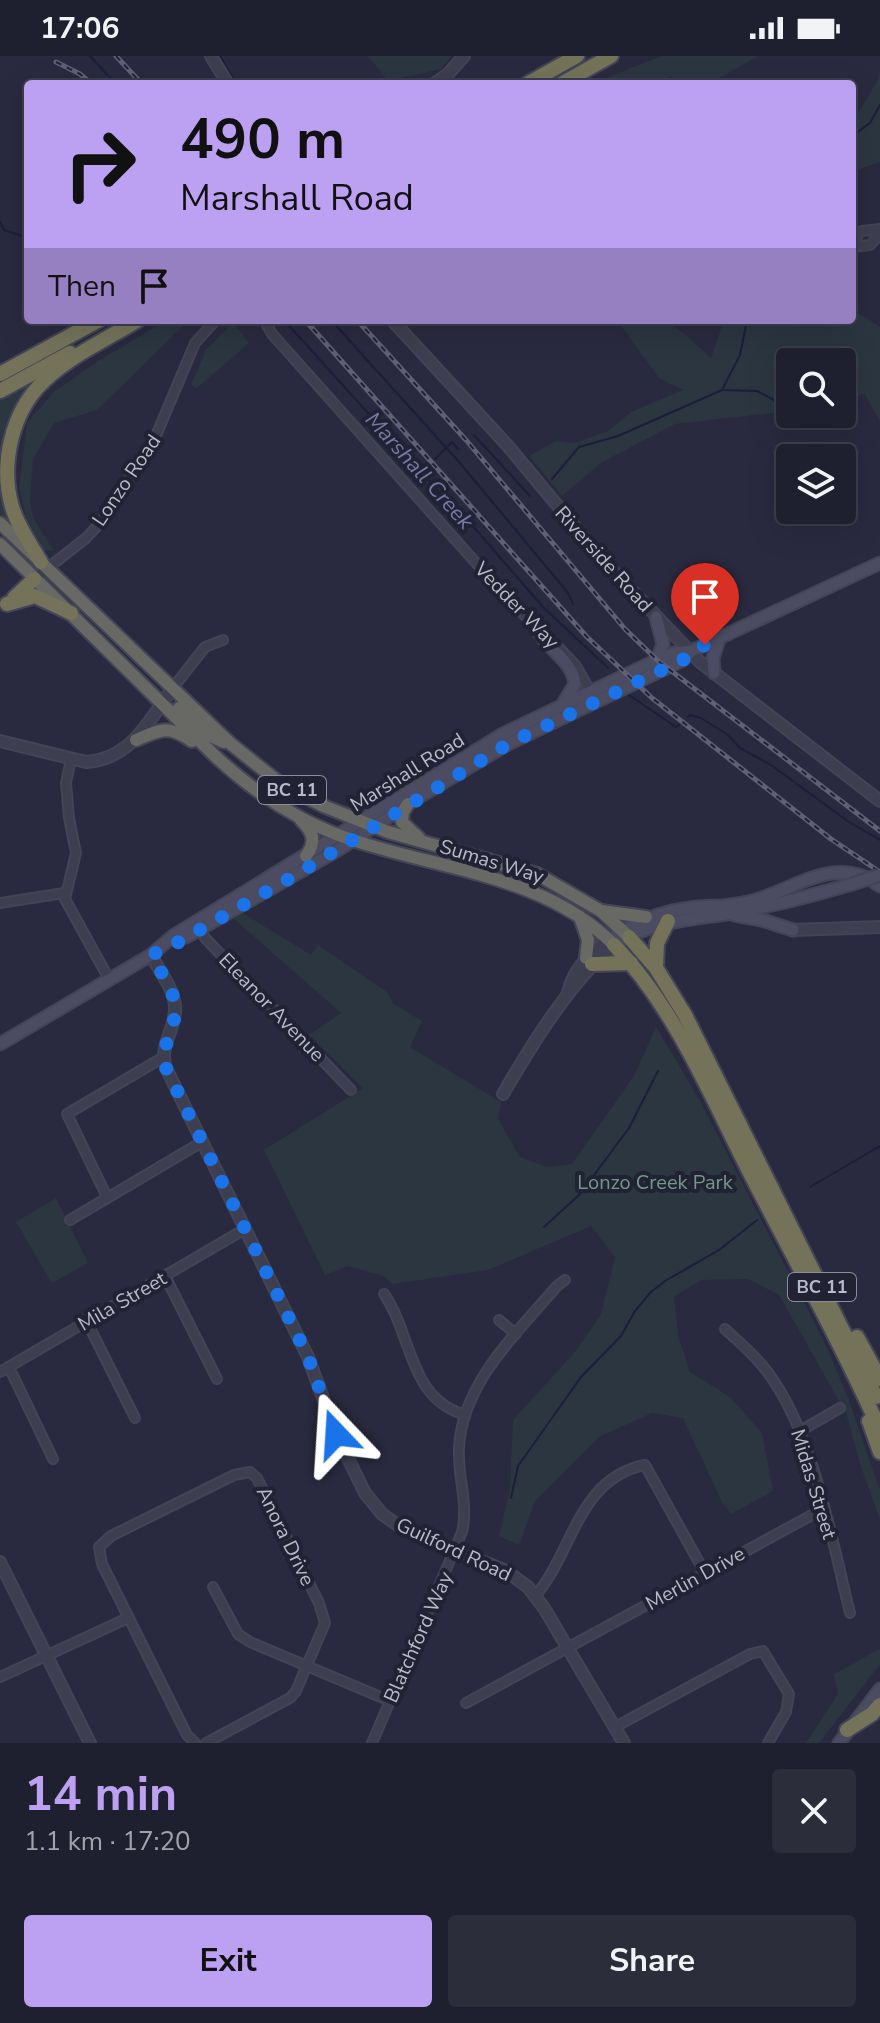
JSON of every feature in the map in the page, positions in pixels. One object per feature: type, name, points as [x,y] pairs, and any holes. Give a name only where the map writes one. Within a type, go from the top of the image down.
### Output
[{"type":"highway","points":[[534,80],[577,56]]},
{"type":"highway","points":[[568,80],[611,56]]},
{"type":"highway","points":[[0,374],[92,324]]},
{"type":"highway","points":[[0,391],[124,324]]},
{"type":"highway","points":[[44,565],[23,532],[8,494],[7,457],[18,417],[44,381],[132,324]]},
{"type":"highway","name":"Sumas Way","points":[[0,523],[231,744],[281,784],[368,824],[537,874],[601,911],[631,963],[670,1020],[811,1289],[880,1430]]},
{"type":"highway","name":"Sumas Way","points":[[0,544],[236,776],[296,815],[347,838],[518,886],[619,939],[656,968],[727,1094],[880,1407]]},
{"type":"highway","points":[[3,607],[34,579]]},
{"type":"highway","points":[[3,607],[35,596],[71,613]]},
{"type":"highway","points":[[162,703],[178,708],[208,735],[231,744]]},
{"type":"highway","points":[[136,740],[157,731],[172,730],[213,754]]},
{"type":"highway","points":[[408,804],[402,822],[424,842]]},
{"type":"highway","points":[[296,815],[314,840],[306,856]]},
{"type":"highway","points":[[601,911],[646,917]]},
{"type":"highway","points":[[580,917],[588,940],[589,961],[631,963]]},
{"type":"highway","points":[[656,968],[657,943],[668,921]]},
{"type":"highway","points":[[619,939],[654,980],[727,1094]]},
{"type":"highway","points":[[762,1168],[800,1230],[837,1304],[880,1379]]},
{"type":"highway","points":[[811,1289],[880,1452]]},
{"type":"highway","points":[[843,1737],[880,1705]]},
{"type":"main road","name":"Marshall Road","points":[[368,824],[657,660],[719,639],[880,563]]},
{"type":"main road","points":[[656,617],[663,644],[657,660]]},
{"type":"main road","points":[[538,631],[572,671],[575,684],[564,703]]},
{"type":"main road","points":[[714,673],[713,658],[719,639]]},
{"type":"main road","name":"Marshall Road","points":[[0,1044],[347,838],[441,770],[564,703],[593,696],[683,660],[691,651]]},
{"type":"main road","name":"Marshall Road","points":[[198,926],[306,856],[347,838]]},
{"type":"main road","points":[[725,910],[825,873],[840,871],[860,874],[880,886]]},
{"type":"main road","points":[[619,939],[668,921],[793,901],[880,875]]},
{"type":"main road","points":[[619,939],[646,917],[682,907],[725,910],[793,930]]},
{"type":"main road","points":[[843,1737],[880,1689]]},
{"type":"street","points":[[211,56],[226,80]]},
{"type":"street","points":[[440,80],[464,56]]},
{"type":"street","name":"Lonzo Road","points":[[34,579],[44,565],[86,538],[109,510],[155,438],[195,343],[212,324]]},
{"type":"street","name":"Vedder Way","points":[[266,324],[538,631],[576,666],[593,696]]},
{"type":"street","name":"Riverside Road","points":[[396,324],[508,446],[601,558],[656,617],[714,673],[880,801]]},
{"type":"street","points":[[0,741],[86,762],[100,761],[125,750],[136,740],[205,647],[223,640]]},
{"type":"street","points":[[71,759],[66,783],[76,853],[74,869],[64,893],[66,905],[109,979]]},
{"type":"street","points":[[0,903],[64,893]]},
{"type":"street","name":"Eleanor Avenue","points":[[198,926],[205,938],[351,1090]]},
{"type":"street","points":[[793,930],[880,927]]},
{"type":"street","points":[[503,1094],[589,961],[619,939]]},
{"type":"street","points":[[107,1197],[67,1114],[162,1058],[175,1008],[154,953]]},
{"type":"street","name":"Guilford Road","points":[[162,1058],[308,1357],[336,1434],[365,1493],[393,1523],[506,1571],[536,1595],[624,1743]]},
{"type":"street","points":[[70,1220],[202,1142]]},
{"type":"street","name":"Mila Street","points":[[0,1372],[245,1229]]},
{"type":"street","points":[[165,1276],[217,1379]]},
{"type":"street","name":"Blatchford Way","points":[[372,1743],[456,1550],[466,1512],[459,1465],[463,1414],[480,1380],[565,1280]]},
{"type":"street","points":[[384,1294],[426,1390],[439,1403],[463,1414]]},
{"type":"street","points":[[499,1320],[516,1334]]},
{"type":"street","points":[[87,1322],[135,1418]]},
{"type":"street","name":"Midas Street","points":[[725,1329],[761,1364],[781,1393],[800,1431],[850,1613]]},
{"type":"street","points":[[9,1367],[53,1459]]},
{"type":"street","points":[[800,1431],[840,1408]]},
{"type":"street","points":[[536,1595],[552,1574],[583,1509],[613,1478],[645,1465],[705,1573]]},
{"type":"street","name":"Anora Drive","points":[[195,1743],[187,1735],[128,1618],[99,1555],[99,1547],[103,1540],[234,1475],[250,1472],[257,1478],[324,1614],[325,1623],[308,1666],[290,1698],[206,1743]]},
{"type":"street","name":"Merlin Drive","points":[[466,1703],[823,1509]]},
{"type":"street","points":[[0,1562],[90,1743]]},
{"type":"street","points":[[213,1587],[238,1634],[250,1642],[390,1701]]},
{"type":"street","points":[[0,1677],[128,1618]]},
{"type":"street","points":[[615,1727],[750,1654],[763,1651],[789,1694],[786,1712],[768,1743]]},
{"type":"green space","points":[[368,56],[452,56],[441,69],[387,80]]},
{"type":"green space","points":[[662,56],[758,56],[716,80],[673,80],[671,76],[666,80],[600,80]]},
{"type":"green space","points":[[880,71],[880,162],[856,171],[856,116],[878,80]]},
{"type":"green space","points":[[856,312],[880,327],[880,421],[864,393],[856,397],[856,348],[776,348],[776,413],[675,424],[602,462],[562,496],[529,456],[556,441],[575,443],[608,431],[631,412],[683,390],[659,378],[620,324],[667,324],[687,336],[711,358],[723,324],[856,324]]},
{"type":"green space","points":[[160,324],[185,324],[97,410],[54,423],[33,459],[30,501],[33,518],[54,551],[44,550],[26,517],[19,488],[27,423],[54,392]]},
{"type":"green space","points":[[231,325],[236,326],[249,343],[197,388],[191,385],[206,350]]},
{"type":"green space","points":[[39,379],[12,414],[8,428],[4,470],[12,526],[0,513],[0,401]]},
{"type":"green space","name":"Lonzo Creek Park","points":[[241,912],[311,955],[318,945],[387,992],[394,1004],[422,1021],[410,1047],[501,1102],[498,1119],[520,1157],[547,1167],[572,1164],[634,1076],[656,1027],[700,1101],[826,1345],[880,1490],[880,1519],[846,1413],[779,1295],[748,1279],[701,1280],[674,1297],[678,1335],[690,1372],[730,1397],[762,1433],[773,1491],[731,1514],[722,1502],[683,1418],[652,1413],[599,1437],[535,1501],[519,1545],[499,1536],[510,1489],[513,1420],[576,1351],[601,1314],[615,1257],[591,1226],[488,1270],[393,1284],[383,1276],[348,1266],[325,1275],[264,1150],[363,1088],[309,1035],[341,1013],[232,917]]},
{"type":"green space","points":[[56,1198],[88,1263],[52,1283],[16,1222]]},
{"type":"green space","points":[[880,1649],[880,1664],[819,1743],[806,1743],[838,1694],[834,1674]]},
{"type":"waterway","points":[[90,56],[112,80]]},
{"type":"waterway","points":[[220,56],[234,80]]},
{"type":"waterway","points":[[856,133],[870,123],[880,105]]},
{"type":"waterway","name":"Marshall Creek","points":[[0,222],[4,230],[24,237]]},
{"type":"waterway","name":"Marshall Creek","points":[[288,324],[402,451],[402,456],[425,474],[444,499],[452,502],[543,607],[608,668]]},
{"type":"waterway","points":[[335,324],[460,463],[568,593],[573,604]]},
{"type":"waterway","points":[[552,479],[579,447],[618,436],[722,390],[740,355],[746,324]]},
{"type":"waterway","points":[[724,390],[757,391],[776,401]]},
{"type":"waterway","points":[[474,435],[530,496]]},
{"type":"waterway","points":[[435,459],[452,442],[458,449]]},
{"type":"waterway","points":[[629,695],[676,727],[679,725]]},
{"type":"waterway","points":[[688,717],[701,718],[728,735],[740,748],[771,765],[849,822],[880,840]]},
{"type":"waterway","points":[[544,1227],[580,1194],[629,1128],[658,1071]]},
{"type":"waterway","points":[[810,1187],[880,1146]]},
{"type":"waterway","points":[[511,1498],[518,1466],[581,1377],[621,1336],[635,1311],[651,1292],[719,1250],[757,1220]]},
{"type":"railway","points":[[116,56],[138,80]]},
{"type":"railway","points":[[56,62],[87,80]]},
{"type":"railway","points":[[309,324],[587,637],[652,698],[831,839],[880,872]]},
{"type":"railway","points":[[361,324],[466,440],[625,629],[657,660],[880,831]]},
{"type":"route","points":[[336,1434],[308,1357],[162,1058],[175,1008],[171,992],[151,955],[338,850],[508,744],[683,660],[691,651],[705,645]]}]
